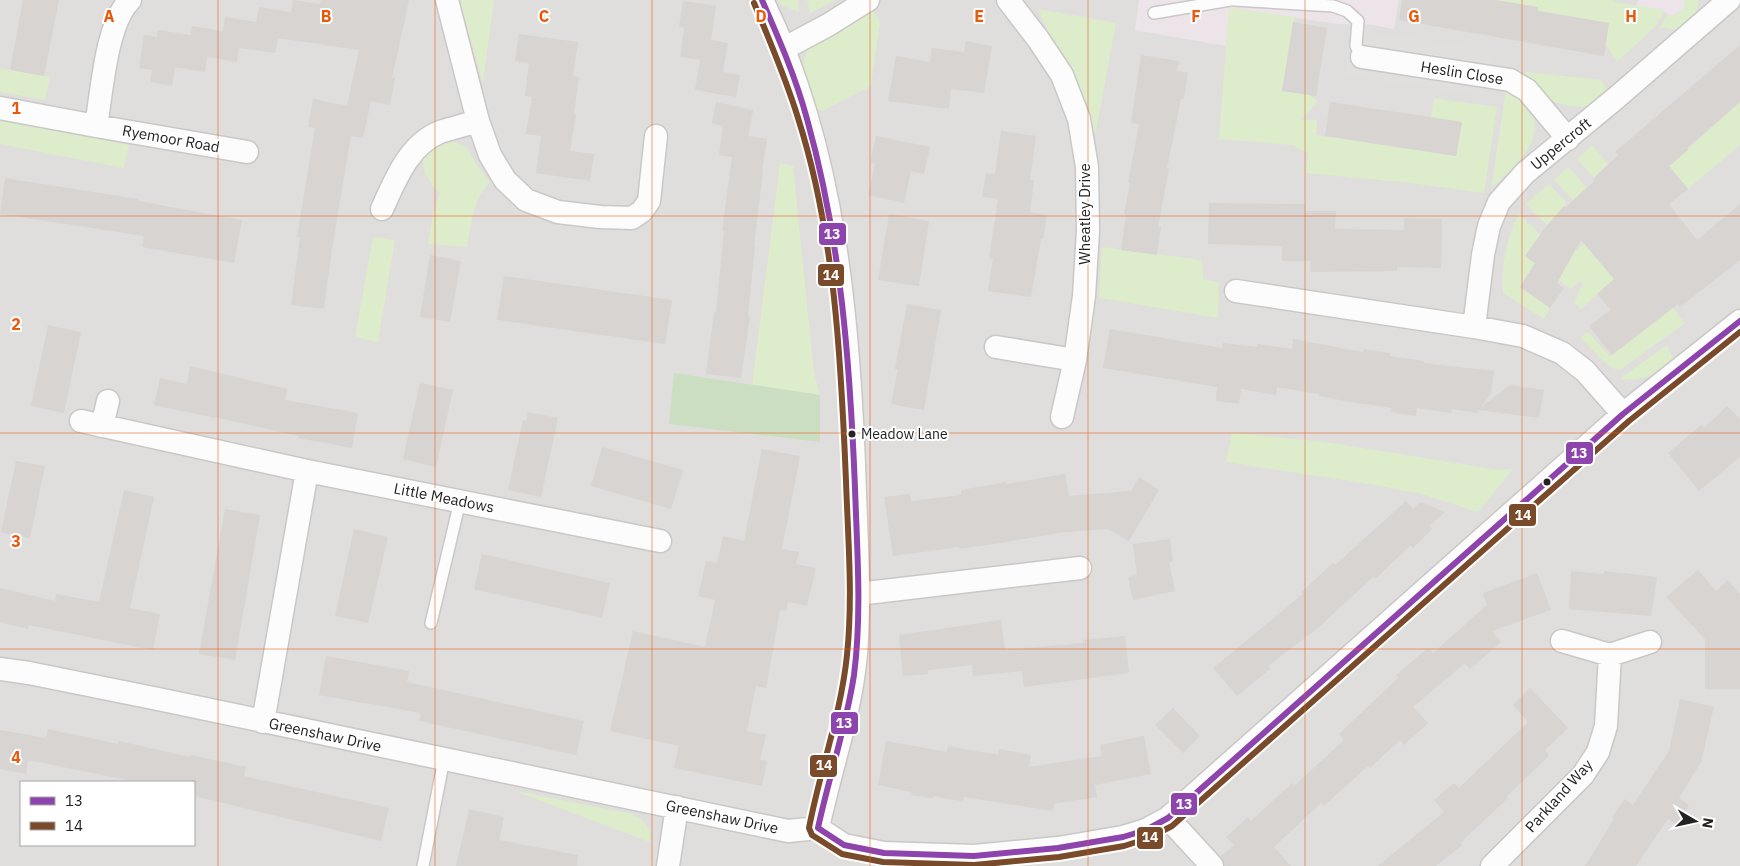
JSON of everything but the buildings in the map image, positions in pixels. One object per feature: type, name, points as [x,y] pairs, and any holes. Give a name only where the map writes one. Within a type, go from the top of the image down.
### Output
[{"type":"street","points":[[96,126],[112,32],[119,14],[130,0]]},
{"type":"street","points":[[447,0],[478,121],[490,155],[505,180],[526,200],[558,212],[600,217],[632,218],[642,212],[649,201],[656,136]]},
{"type":"street","points":[[762,0],[784,49],[809,124],[826,195],[840,284],[851,396],[858,594],[856,653],[852,689],[818,828],[844,845],[884,853],[974,856],[1058,848],[1123,837],[1146,830],[1168,818],[1623,414],[1740,321]]},
{"type":"street","points":[[784,49],[868,0]]},
{"type":"street","name":"Wheatley Drive","points":[[1008,0],[1038,39],[1062,75],[1078,119],[1087,167],[1088,231],[1084,296],[1075,360],[1062,417]]},
{"type":"street","name":"Uppercroft","points":[[1474,327],[1484,248],[1489,226],[1499,202],[1525,173],[1568,139],[1723,2]]},
{"type":"street","name":"Heslin Close","points":[[1362,57],[1510,80],[1527,90],[1568,139]]},
{"type":"street","name":"Ryemoor Road","points":[[0,108],[247,152]]},
{"type":"street","points":[[382,209],[395,180],[413,150],[438,133],[478,121]]},
{"type":"street","points":[[1236,291],[1523,336],[1562,353],[1585,371],[1623,414]]},
{"type":"street","points":[[996,347],[1075,360]]},
{"type":"street","name":"Little Meadows","points":[[108,401],[92,424],[460,502],[583,516],[660,541]]},
{"type":"street","points":[[263,722],[307,471]]},
{"type":"street","points":[[858,594],[1080,568]]},
{"type":"street","points":[[1562,640],[1610,655],[1650,642]]},
{"type":"street","name":"Parkland Way","points":[[1492,866],[1583,775],[1598,752],[1606,726],[1610,655]]},
{"type":"street","name":"Greenshaw Drive","points":[[0,669],[29,673],[788,831],[818,828]]},
{"type":"street","points":[[668,866],[677,807]]},
{"type":"street","points":[[1168,818],[1212,866]]},
{"type":"lane","points":[[1154,13],[1230,0]]},
{"type":"lane","points":[[1234,0],[1332,6],[1347,11],[1358,21],[1356,46],[1362,57]]},
{"type":"lane","points":[[431,623],[460,502]]},
{"type":"lane","points":[[423,866],[444,759]]},
{"type":"shaded area","points":[[0,0],[1740,0],[1740,866],[0,866]]},
{"type":"shaded area","points":[[1139,0],[1399,0],[1394,29],[1372,25],[1338,24],[1230,8],[1226,46],[1135,30]]},
{"type":"shaded area","points":[[1638,0],[1684,0],[1685,4],[1682,10],[1672,16],[1659,9],[1636,6]]},
{"type":"shaded area","points":[[1351,24],[1372,25],[1376,33],[1486,49],[1496,66],[1494,87],[1480,96],[1345,75]]},
{"type":"shaded area","points":[[1659,28],[1682,30],[1622,82],[1621,61]]},
{"type":"green space","points":[[459,0],[494,0],[483,83]]},
{"type":"green space","points":[[777,0],[798,0],[799,12],[783,6]]},
{"type":"green space","points":[[807,0],[835,0],[810,13]]},
{"type":"green space","points":[[1495,0],[1614,0],[1614,2],[1659,9],[1664,12],[1655,27],[1617,62],[1605,44],[1609,23],[1538,11],[1538,7]]},
{"type":"green space","points":[[1684,0],[1698,0],[1697,10],[1692,20],[1682,30],[1659,28],[1668,14],[1672,16],[1681,10],[1684,6]]},
{"type":"green space","points":[[1229,8],[1295,17],[1293,22],[1310,95],[1318,102],[1301,120],[1317,120],[1316,135],[1456,156],[1462,122],[1431,117],[1434,98],[1497,107],[1484,193],[1411,183],[1306,173],[1308,153],[1292,145],[1219,139]]},
{"type":"green space","points":[[1038,9],[1116,23],[1096,131],[1093,134],[1072,73],[1049,34]]},
{"type":"green space","points":[[866,10],[875,13],[880,22],[871,86],[822,111],[812,107],[803,76],[803,64],[808,48]]},
{"type":"green space","points":[[0,68],[50,77],[45,100],[0,92]]},
{"type":"green space","points":[[1526,72],[1601,80],[1609,93],[1592,104],[1582,107],[1557,103],[1523,74]]},
{"type":"green space","points":[[1506,89],[1520,97],[1531,109],[1535,130],[1528,149],[1522,158],[1491,189]]},
{"type":"green space","points":[[1740,102],[1740,145],[1688,189],[1669,166]]},
{"type":"green space","points":[[0,119],[129,145],[124,168],[0,144]]},
{"type":"green space","points":[[451,140],[467,148],[490,182],[476,204],[467,247],[428,244],[434,211],[440,193],[424,170],[423,158],[429,145]]},
{"type":"green space","points":[[1592,145],[1608,164],[1594,178],[1577,159]]},
{"type":"green space","points":[[780,163],[793,166],[814,373],[820,395],[752,385]]},
{"type":"green space","points":[[1568,167],[1587,188],[1573,200],[1554,180]]},
{"type":"green space","points":[[1549,184],[1567,203],[1547,225],[1526,204]]},
{"type":"green space","points":[[1519,214],[1540,235],[1525,256],[1540,267],[1533,267],[1520,287],[1550,308],[1544,319],[1503,293],[1505,252],[1510,233]]},
{"type":"green space","points":[[1593,233],[1614,279],[1581,309],[1574,303],[1583,283],[1580,281],[1571,289],[1554,277],[1571,246],[1576,251]]},
{"type":"green space","points":[[373,237],[395,240],[378,342],[355,337]]},
{"type":"green space","points":[[1102,247],[1202,260],[1203,279],[1219,283],[1218,318],[1099,298]]},
{"type":"green space","points":[[1673,308],[1685,323],[1620,370],[1604,362],[1580,338],[1589,333],[1610,356]]},
{"type":"green space","points":[[1667,345],[1673,359],[1660,369],[1643,378],[1619,379]]},
{"type":"green space","points":[[674,373],[820,395],[820,442],[669,424]]},
{"type":"green space","points":[[1232,433],[1325,442],[1500,470],[1513,469],[1478,512],[1422,494],[1226,462]]},
{"type":"green space","points":[[512,790],[632,814],[640,819],[648,828],[650,842]]},
{"type":"transit line","name":"13","points":[[762,0],[798,89],[819,165],[836,256],[847,349],[858,558],[858,628],[854,675],[847,714],[818,828],[844,845],[884,853],[974,856],[1058,848],[1123,837],[1146,830],[1168,818],[1623,414],[1740,321]]},
{"type":"transit line","name":"14","points":[[754,3],[788,89],[810,162],[828,252],[834,298],[842,390],[850,568],[850,612],[847,655],[840,699],[809,828],[812,835],[842,854],[883,862],[974,865],[1059,857],[1124,846],[1149,838],[1172,826],[1629,421],[1740,332]]},
{"type":"place","name":"Meadow Lane","points":[[852,434]]}]
